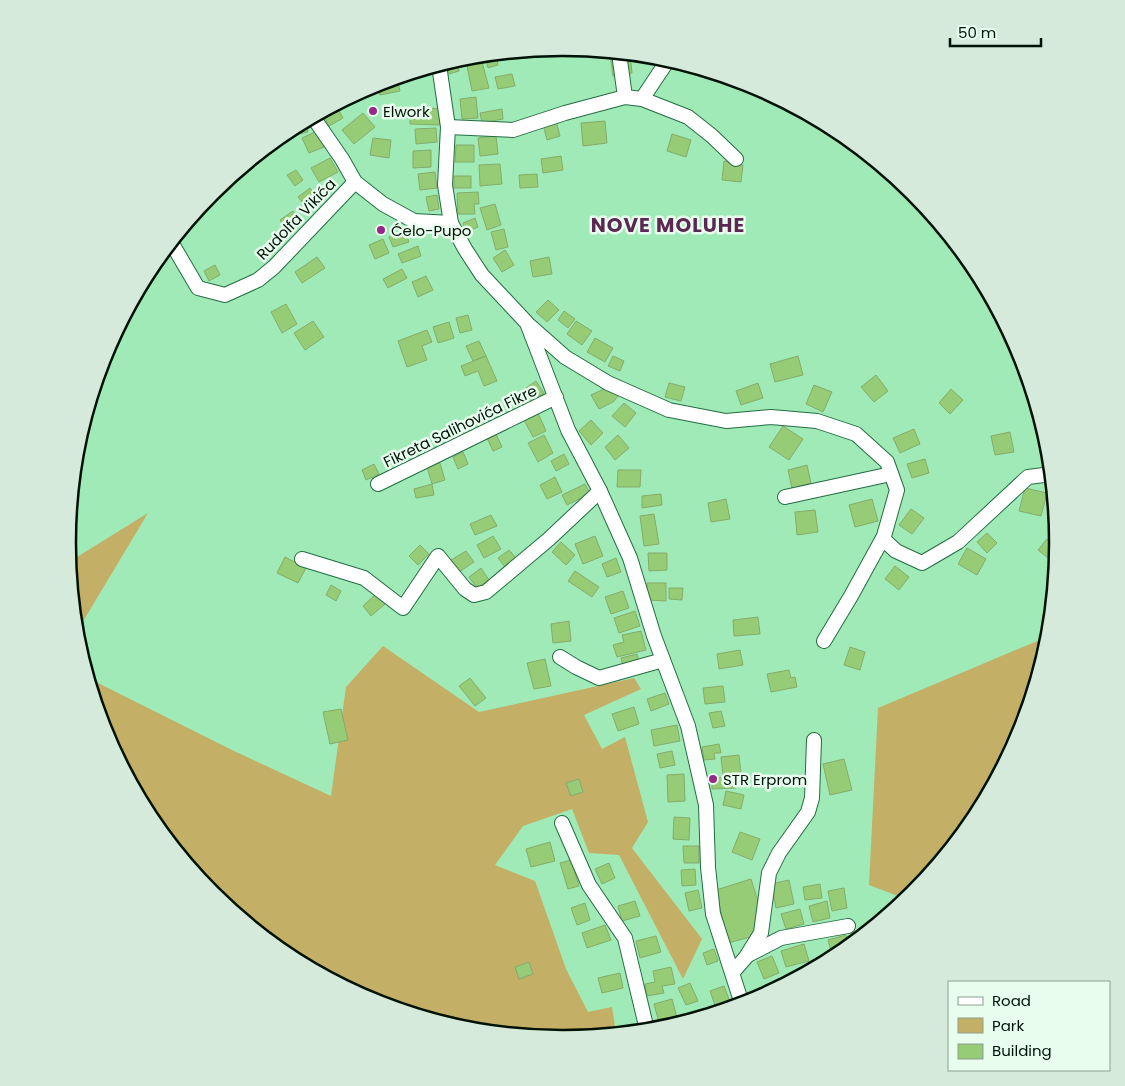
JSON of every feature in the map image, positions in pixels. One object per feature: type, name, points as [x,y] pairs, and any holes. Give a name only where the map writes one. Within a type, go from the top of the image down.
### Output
[{"type":"street","points":[[620,59],[625,97]]},
{"type":"street","points":[[642,99],[663,67]]},
{"type":"street","name":"Fikreta Salihovića Fikre","points":[[440,72],[448,127],[445,185],[451,223],[465,250],[482,275],[527,323],[565,357],[608,383],[669,410],[726,421],[771,417],[817,422],[856,434],[887,462],[897,490],[883,539],[824,641]]},
{"type":"street","points":[[448,127],[513,130],[565,113],[625,97],[642,99],[688,117],[712,136],[736,159]]},
{"type":"street","name":"Rudolfa Vikića","points":[[317,122],[355,182],[383,204],[414,221],[451,223]]},
{"type":"street","name":"Rudolfa Vikića","points":[[175,249],[198,288],[225,295],[258,280],[274,267],[355,182]]},
{"type":"street","name":"Fikreta Salihovića Fikre","points":[[527,323],[568,430],[600,491],[630,558],[663,660],[688,726],[706,805],[708,867],[713,914],[740,996]]},
{"type":"street","name":"Fikreta Salihovića Fikre","points":[[378,484],[556,398]]},
{"type":"street","points":[[785,497],[891,474]]},
{"type":"street","points":[[883,539],[896,551],[922,563],[958,542],[1028,477],[1044,475]]},
{"type":"street","points":[[302,559],[364,578],[403,608],[438,556],[465,589],[474,595],[486,592],[549,539],[600,491]]},
{"type":"street","points":[[560,657],[599,678],[663,660]]},
{"type":"street","points":[[733,972],[746,957],[761,933],[769,873],[779,854],[808,812],[812,798],[814,740]]},
{"type":"street","points":[[562,823],[589,885],[625,938],[645,1022]]},
{"type":"street","points":[[746,957],[781,938],[848,926]]},
{"type":"green space","points":[[148,513],[82,622],[76,557]]},
{"type":"green space","points":[[1040,640],[1033,669],[1012,729],[984,786],[949,839],[897,896],[869,885],[878,708]]},
{"type":"green space","points":[[383,646],[479,712],[634,678],[641,689],[584,715],[602,749],[625,737],[648,822],[632,848],[702,939],[683,979],[619,855],[589,853],[572,809],[523,826],[495,865],[535,881],[566,969],[588,1012],[612,1007],[615,1027],[562,1030],[499,1026],[437,1013],[406,1004],[347,980],[292,948],[266,929],[218,887],[197,864],[176,839],[141,786],[113,729],[96,682],[234,751],[331,796],[346,687]]},
{"type":"building","points":[[611,59],[631,61],[632,73],[613,76]]},
{"type":"building","points":[[497,60],[498,65],[488,68],[487,62]]},
{"type":"building","points":[[482,63],[489,88],[472,91],[467,66]]},
{"type":"building","points":[[458,68],[459,71],[449,74],[448,70]]},
{"type":"building","points":[[512,74],[515,86],[498,89],[495,77]]},
{"type":"building","points":[[399,85],[400,91],[380,95],[379,92]]},
{"type":"building","points":[[476,97],[478,118],[462,119],[460,99]]},
{"type":"building","points":[[427,108],[442,109],[439,125],[410,124],[410,114],[424,113]]},
{"type":"building","points":[[502,109],[503,119],[482,123],[480,113]]},
{"type":"building","points":[[339,110],[343,118],[329,126],[325,118]]},
{"type":"building","points":[[363,113],[375,127],[354,144],[342,130]]},
{"type":"building","points":[[556,121],[560,136],[547,140],[543,124]]},
{"type":"building","points":[[605,121],[607,143],[583,146],[581,123]]},
{"type":"building","points":[[436,128],[437,142],[416,144],[415,129]]},
{"type":"building","points":[[307,129],[308,132],[298,134]]},
{"type":"building","points":[[317,131],[324,147],[309,153],[302,138]]},
{"type":"building","points":[[672,134],[691,140],[686,157],[667,151]]},
{"type":"building","points":[[496,136],[498,154],[480,156],[478,138]]},
{"type":"building","points":[[373,138],[391,140],[389,158],[370,155]]},
{"type":"building","points":[[456,145],[474,145],[474,162],[455,162]]},
{"type":"building","points":[[431,150],[431,167],[413,168],[413,151]]},
{"type":"building","points":[[561,156],[563,170],[543,173],[541,159]]},
{"type":"building","points":[[330,158],[338,172],[319,182],[311,168]]},
{"type":"building","points":[[724,161],[743,165],[741,182],[722,180]]},
{"type":"building","points":[[500,164],[502,184],[480,186],[479,165]]},
{"type":"building","points":[[296,170],[303,180],[295,186],[287,175]]},
{"type":"building","points":[[435,172],[437,188],[420,190],[418,174]]},
{"type":"building","points":[[537,174],[538,187],[520,188],[519,175]]},
{"type":"building","points":[[454,176],[471,176],[471,188],[454,188]]},
{"type":"building","points":[[310,188],[322,203],[310,212],[298,197]]},
{"type":"building","points":[[478,192],[479,204],[474,204],[475,214],[458,214],[457,193]]},
{"type":"building","points":[[437,195],[439,209],[429,211],[426,197]]},
{"type":"building","points":[[495,204],[501,225],[487,230],[480,208]]},
{"type":"building","points":[[293,211],[302,223],[288,233],[280,220]]},
{"type":"building","points":[[475,218],[478,227],[466,232],[463,223]]},
{"type":"building","points":[[504,229],[508,247],[496,250],[491,232]]},
{"type":"building","points":[[405,231],[409,242],[393,247],[389,237]]},
{"type":"building","points":[[383,239],[389,253],[375,259],[369,245]]},
{"type":"building","points":[[418,246],[421,256],[402,263],[398,254]]},
{"type":"building","points":[[505,250],[514,265],[502,272],[493,258]]},
{"type":"building","points":[[317,257],[325,268],[302,283],[295,272]]},
{"type":"building","points":[[549,257],[552,274],[533,277],[530,261]]},
{"type":"building","points":[[215,265],[220,275],[209,281],[204,271]]},
{"type":"building","points":[[402,269],[407,278],[388,288],[383,279]]},
{"type":"building","points":[[426,276],[433,290],[418,297],[412,282]]},
{"type":"building","points":[[548,300],[559,310],[547,322],[536,312]]},
{"type":"building","points":[[286,304],[297,324],[282,333],[271,312]]},
{"type":"building","points":[[564,311],[575,319],[568,328],[558,320]]},
{"type":"building","points":[[468,315],[472,330],[460,333],[456,318]]},
{"type":"building","points":[[313,321],[324,337],[305,350],[294,333]]},
{"type":"building","points":[[576,321],[592,331],[582,345],[567,334]]},
{"type":"building","points":[[449,322],[454,338],[438,343],[433,327]]},
{"type":"building","points":[[427,330],[432,342],[422,346],[427,360],[407,367],[398,341]]},
{"type":"building","points":[[595,338],[613,348],[605,362],[587,352]]},
{"type":"building","points":[[479,341],[486,356],[473,361],[466,346]]},
{"type":"building","points":[[486,356],[497,381],[484,386],[478,371],[465,376],[461,366]]},
{"type":"building","points":[[613,356],[624,361],[620,371],[608,366]]},
{"type":"building","points":[[798,356],[803,375],[775,382],[770,364]]},
{"type":"building","points":[[876,375],[888,391],[874,402],[861,387]]},
{"type":"building","points":[[536,381],[544,393],[534,400],[526,388]]},
{"type":"building","points":[[669,383],[685,387],[681,401],[665,397]]},
{"type":"building","points":[[758,383],[763,398],[741,405],[736,391]]},
{"type":"building","points":[[814,385],[832,392],[823,412],[806,404]]},
{"type":"building","points":[[606,388],[619,395],[613,402],[599,409],[591,395]]},
{"type":"building","points":[[951,389],[963,400],[950,414],[939,403]]},
{"type":"building","points":[[624,403],[636,413],[625,427],[612,416]]},
{"type":"building","points":[[537,411],[546,431],[533,437],[523,418]]},
{"type":"building","points":[[591,420],[603,433],[591,445],[579,431]]},
{"type":"building","points":[[783,426],[803,439],[789,460],[769,447]]},
{"type":"building","points":[[914,429],[920,444],[900,453],[893,438]]},
{"type":"building","points":[[1010,432],[1014,452],[995,455],[991,436]]},
{"type":"building","points":[[496,434],[502,447],[493,451],[487,438]]},
{"type":"building","points":[[544,435],[553,453],[538,462],[528,443]]},
{"type":"building","points":[[618,435],[629,448],[615,460],[605,447]]},
{"type":"building","points":[[463,452],[468,464],[458,469],[453,457]]},
{"type":"building","points":[[564,454],[569,464],[556,471],[551,461]]},
{"type":"building","points":[[925,459],[929,473],[912,478],[907,464]]},
{"type":"building","points":[[440,463],[445,480],[432,484],[427,467]]},
{"type":"building","points":[[374,464],[379,474],[366,480],[362,470]]},
{"type":"building","points":[[807,465],[811,483],[792,488],[788,470]]},
{"type":"building","points":[[618,470],[641,470],[640,487],[617,487]]},
{"type":"building","points":[[555,477],[562,492],[547,499],[540,485]]},
{"type":"building","points":[[432,484],[434,495],[416,498],[414,489]]},
{"type":"building","points":[[585,484],[590,494],[567,505],[562,495]]},
{"type":"building","points":[[1025,488],[1046,493],[1041,516],[1019,511]]},
{"type":"building","points":[[661,494],[662,505],[642,508],[642,496]]},
{"type":"building","points":[[726,499],[730,519],[711,522],[708,503]]},
{"type":"building","points":[[872,499],[878,521],[855,527],[849,505]]},
{"type":"building","points":[[911,509],[924,518],[912,534],[899,525]]},
{"type":"building","points":[[815,510],[818,532],[797,535],[795,512]]},
{"type":"building","points":[[654,514],[659,544],[644,546],[640,516]]},
{"type":"building","points":[[491,515],[497,526],[475,535],[470,524]]},
{"type":"building","points":[[987,533],[997,543],[987,553],[977,542]]},
{"type":"building","points":[[493,536],[501,549],[484,558],[477,545]]},
{"type":"building","points":[[595,536],[603,556],[583,564],[575,544]]},
{"type":"building","points":[[1047,539],[1049,541],[1048,558],[1038,550]]},
{"type":"building","points":[[561,542],[575,555],[566,565],[552,552]]},
{"type":"building","points":[[420,545],[429,554],[418,565],[409,556]]},
{"type":"building","points":[[967,548],[986,559],[977,575],[958,564]]},
{"type":"building","points":[[509,550],[517,559],[506,568],[498,558]]},
{"type":"building","points":[[466,551],[474,562],[459,572],[451,560]]},
{"type":"building","points":[[648,553],[667,553],[667,570],[649,571]]},
{"type":"building","points":[[285,557],[306,568],[298,583],[277,573]]},
{"type":"building","points":[[616,558],[621,572],[607,577],[602,564]]},
{"type":"building","points":[[895,566],[909,577],[899,590],[885,579]]},
{"type":"building","points":[[481,568],[489,580],[477,588],[469,577]]},
{"type":"building","points":[[575,571],[599,587],[592,597],[568,581]]},
{"type":"building","points":[[647,583],[666,583],[666,601],[647,600]]},
{"type":"building","points":[[331,585],[341,591],[336,601],[326,595]]},
{"type":"building","points":[[669,588],[683,588],[682,600],[669,599]]},
{"type":"building","points":[[623,591],[629,608],[611,614],[605,597]]},
{"type":"building","points":[[376,594],[385,604],[371,616],[363,606]]},
{"type":"building","points":[[635,611],[640,626],[619,633],[614,618]]},
{"type":"building","points":[[758,617],[760,634],[734,636],[733,620]]},
{"type":"building","points":[[569,621],[571,641],[553,643],[551,624]]},
{"type":"building","points":[[641,631],[646,650],[617,657],[613,645],[624,642],[622,635]]},
{"type":"building","points":[[850,647],[865,652],[860,670],[844,665]]},
{"type":"building","points":[[740,650],[743,665],[719,669],[717,654]]},
{"type":"building","points":[[637,654],[639,662],[623,666],[621,658]]},
{"type":"building","points":[[545,659],[551,686],[534,689],[527,663]]},
{"type":"building","points":[[789,670],[791,678],[795,677],[797,687],[771,692],[767,674]]},
{"type":"building","points":[[470,678],[486,698],[475,706],[459,686]]},
{"type":"building","points":[[723,686],[725,702],[705,704],[703,688]]},
{"type":"building","points":[[665,693],[669,704],[651,711],[647,699]]},
{"type":"building","points":[[634,707],[639,724],[618,731],[612,714]]},
{"type":"building","points":[[341,709],[348,740],[330,744],[323,712]]},
{"type":"building","points":[[721,711],[725,726],[713,728],[709,713]]},
{"type":"building","points":[[677,725],[680,741],[654,746],[651,730]]},
{"type":"building","points":[[719,744],[721,753],[714,753],[715,759],[704,760],[702,747]]},
{"type":"building","points":[[672,751],[675,765],[660,768],[657,754]]},
{"type":"building","points":[[739,755],[741,773],[723,776],[721,757]]},
{"type":"building","points":[[844,759],[852,790],[830,795],[823,764]]},
{"type":"building","points":[[684,774],[685,801],[668,802],[667,775]]},
{"type":"building","points":[[736,777],[736,788],[712,789],[712,778]]},
{"type":"building","points":[[579,779],[583,792],[571,796],[566,783]]},
{"type":"building","points":[[726,791],[744,795],[741,809],[723,805]]},
{"type":"building","points":[[674,817],[690,818],[689,840],[673,839]]},
{"type":"building","points":[[740,832],[760,839],[752,860],[732,852]]},
{"type":"building","points":[[550,842],[555,861],[531,867],[526,849]]},
{"type":"building","points":[[683,846],[699,846],[699,863],[684,863]]},
{"type":"building","points":[[571,860],[579,886],[568,889],[560,863]]},
{"type":"building","points":[[609,863],[615,878],[602,884],[595,869]]},
{"type":"building","points":[[695,869],[696,885],[682,886],[681,870]]},
{"type":"building","points":[[751,879],[761,911],[754,936],[728,943],[716,890]]},
{"type":"building","points":[[789,880],[794,904],[776,908],[771,884]]},
{"type":"building","points":[[820,884],[822,898],[805,900],[803,887]]},
{"type":"building","points":[[844,888],[847,908],[832,911],[828,891]]},
{"type":"building","points":[[698,890],[702,908],[689,911],[685,893]]},
{"type":"building","points":[[635,901],[640,916],[622,921],[618,906]]},
{"type":"building","points":[[827,901],[830,918],[813,922],[809,906]]},
{"type":"building","points":[[585,903],[590,920],[577,925],[571,908]]},
{"type":"building","points":[[800,909],[804,924],[786,929],[781,914]]},
{"type":"building","points":[[605,925],[611,940],[587,948],[582,933]]},
{"type":"building","points":[[846,935],[847,938],[831,949],[828,940]]},
{"type":"building","points":[[656,936],[661,952],[640,958],[636,941]]},
{"type":"building","points":[[804,944],[809,961],[786,967],[781,951]]},
{"type":"building","points":[[714,949],[718,961],[707,965],[703,953]]},
{"type":"building","points":[[772,956],[779,973],[764,979],[757,962]]},
{"type":"building","points":[[529,962],[533,974],[519,979],[515,967]]},
{"type":"building","points":[[671,967],[675,984],[662,986],[664,993],[647,996],[645,984],[655,982],[653,971]]},
{"type":"building","points":[[620,973],[623,988],[602,993],[598,978]]},
{"type":"building","points":[[690,983],[698,1001],[686,1005],[678,988]]},
{"type":"building","points":[[724,986],[729,1000],[715,1005],[710,991]]},
{"type":"building","points":[[672,999],[677,1016],[658,1020],[654,1004]]},
{"type":"place","name":"Elwork","points":[[373,111]]},
{"type":"place","name":"Ćelo-Pupo","points":[[381,230]]},
{"type":"place","name":"STR Erprom","points":[[713,779]]},
{"type":"district","name":"NOVE MOLUHE","points":[[668,225]]}]
